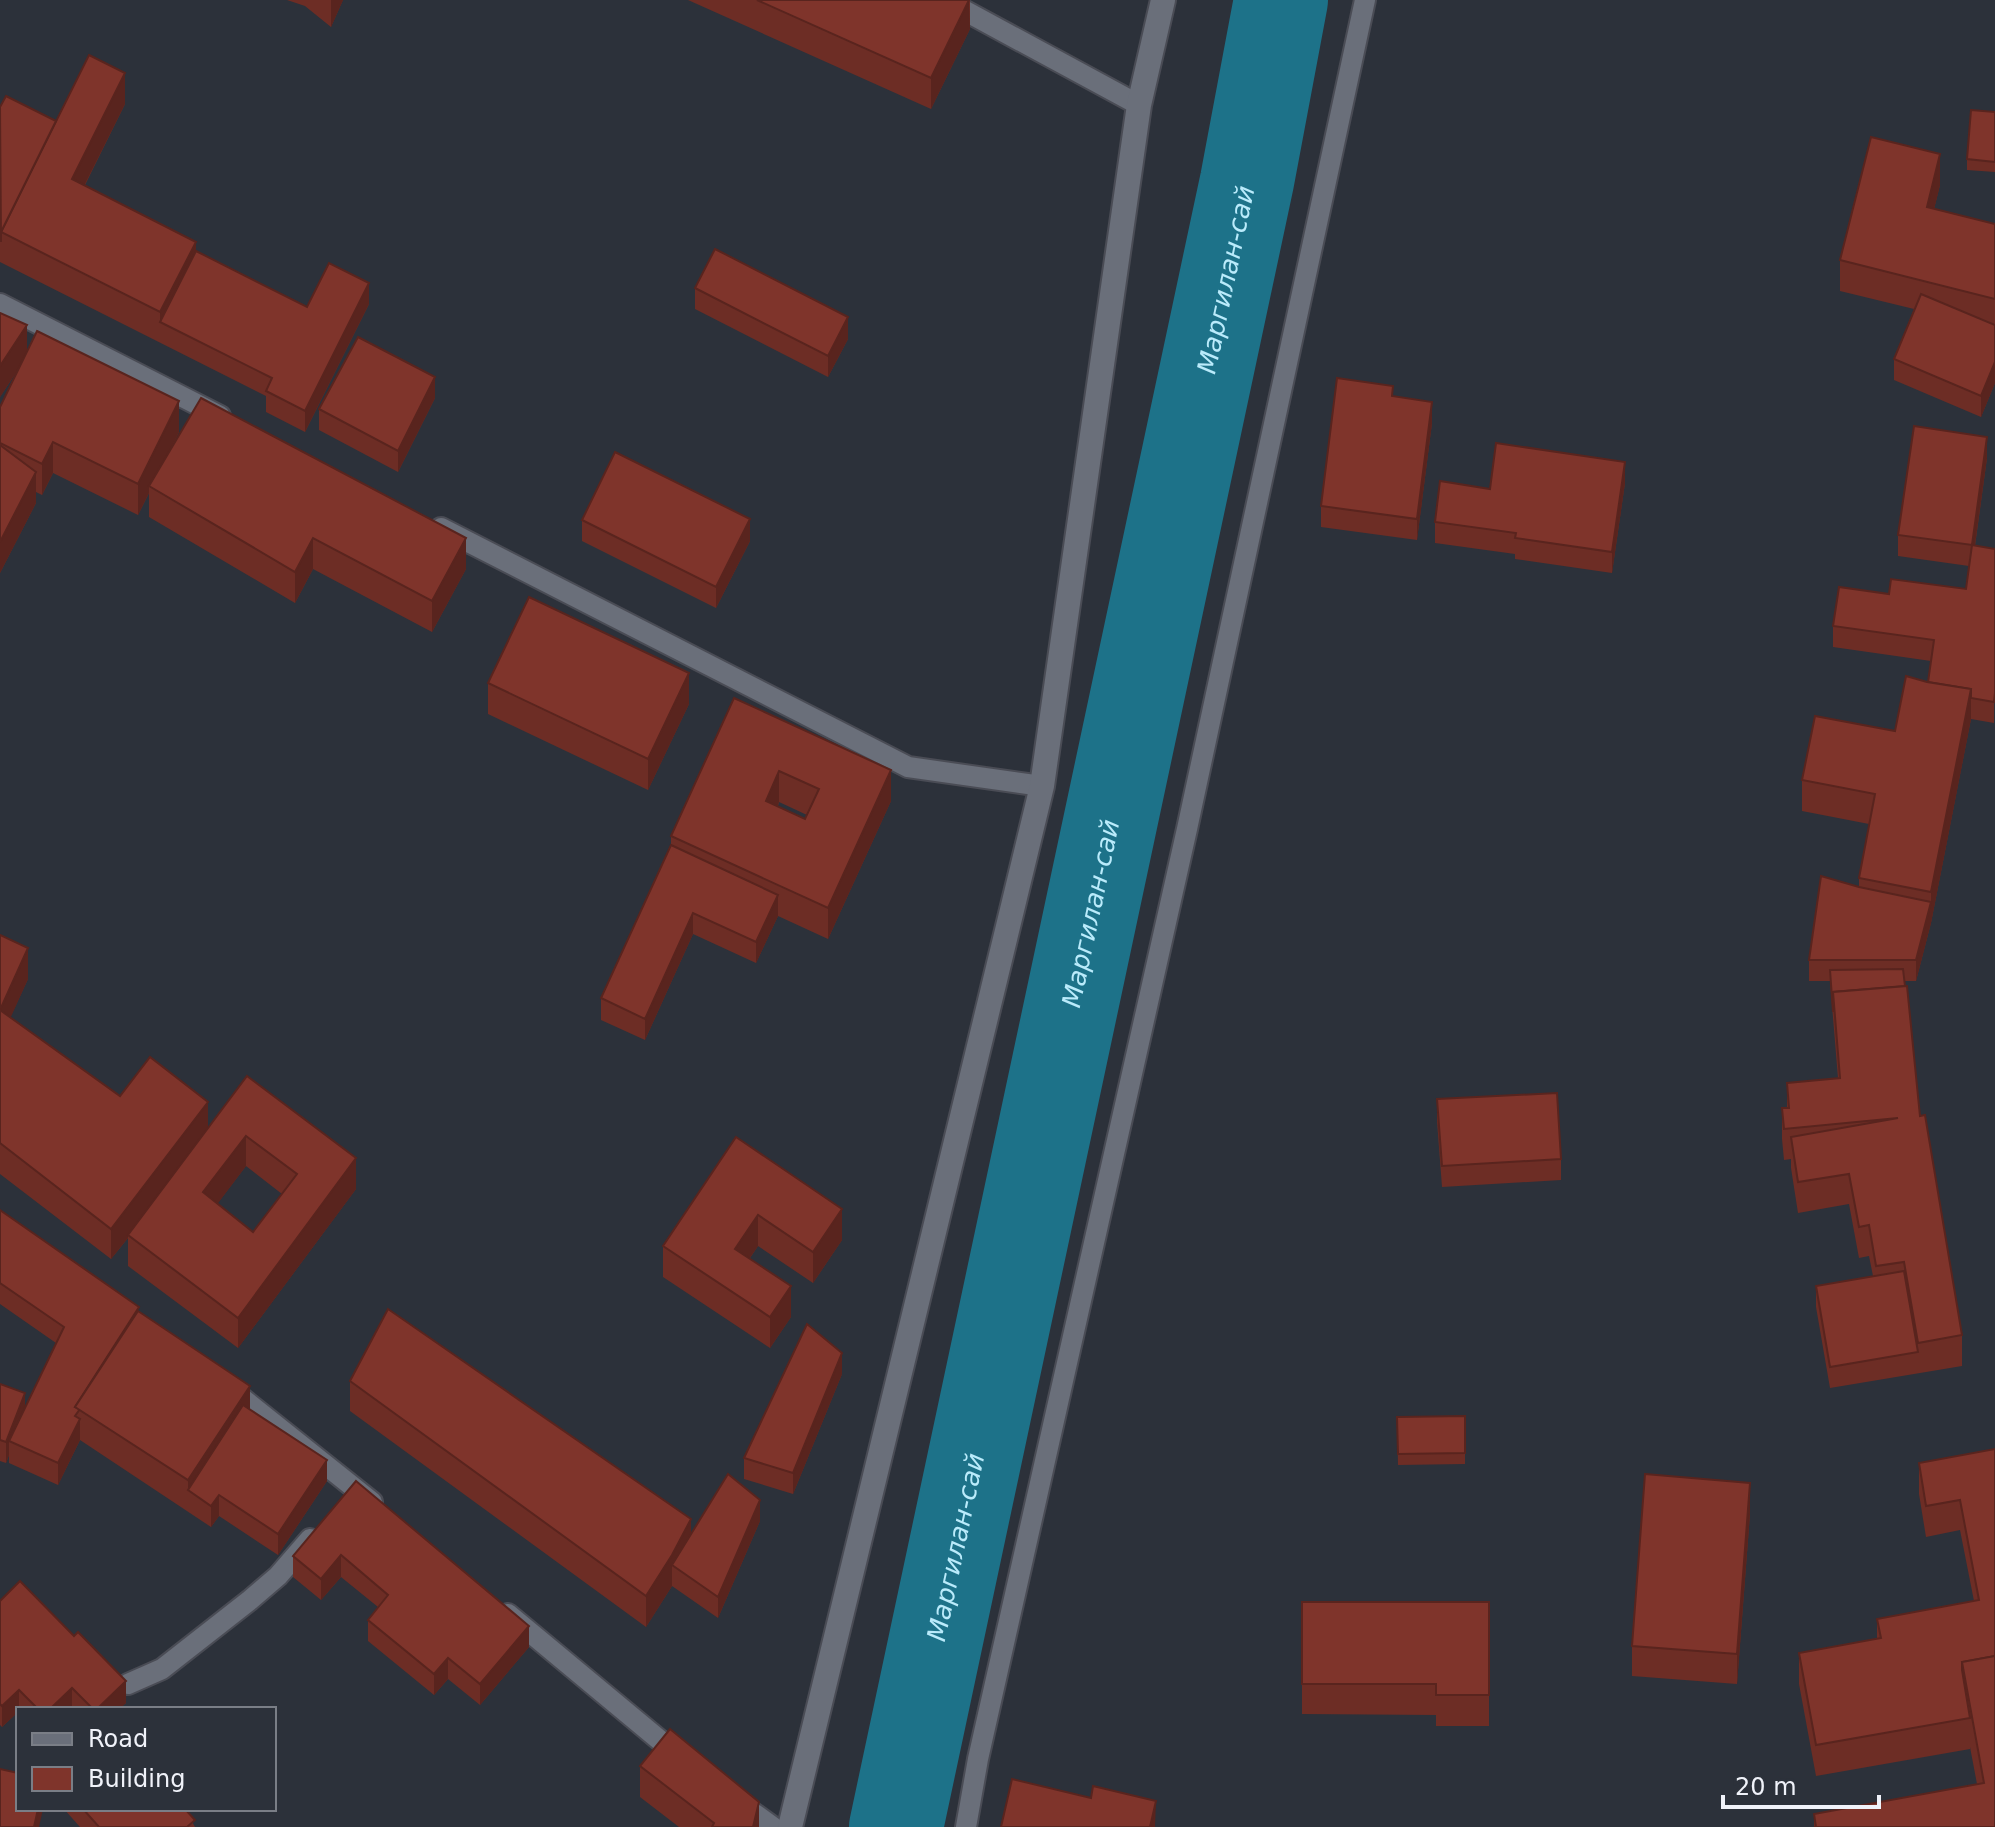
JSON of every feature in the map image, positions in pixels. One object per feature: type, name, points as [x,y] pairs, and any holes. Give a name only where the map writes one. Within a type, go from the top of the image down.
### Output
[{"type":"street","points":[[790,1827],[1042,786],[1139,105],[1163,0]]},
{"type":"lane","points":[[945,0],[1139,105]]},
{"type":"lane","points":[[966,1827],[978,1759],[1187,829],[1365,0]]},
{"type":"lane","points":[[0,304],[241,427]]},
{"type":"lane","points":[[426,521],[908,767],[1042,786]]},
{"type":"lane","points":[[215,1376],[350,1493],[391,1517]]},
{"type":"lane","points":[[128,1684],[162,1669],[250,1600],[278,1576],[326,1521]]},
{"type":"lane","points":[[487,1597],[691,1766]]},
{"type":"lane","points":[[727,1794],[773,1827]]},
{"type":"building","points":[[757,0],[969,0],[931,78]]},
{"type":"building","points":[[89,55],[125,73],[72,179],[196,242],[160,312],[1,232]]},
{"type":"building","points":[[6,96],[56,121],[1,232],[1,242],[0,107]]},
{"type":"building","points":[[1971,110],[1995,112],[1995,162],[1967,159]]},
{"type":"building","points":[[1871,137],[1940,154],[1927,207],[1995,224],[1995,299],[1840,260]]},
{"type":"building","points":[[715,249],[848,317],[828,356],[695,288]]},
{"type":"building","points":[[196,251],[307,307],[329,263],[369,283],[305,411],[266,391],[272,378],[160,322]]},
{"type":"building","points":[[1921,294],[1995,325],[1995,362],[1981,396],[1894,359]]},
{"type":"building","points":[[0,313],[27,325],[0,366]]},
{"type":"building","points":[[37,331],[179,401],[138,484],[53,442],[42,464],[0,443],[0,407]]},
{"type":"building","points":[[358,337],[435,377],[398,451],[319,409]]},
{"type":"building","points":[[1337,378],[1393,386],[1392,396],[1432,402],[1417,519],[1321,506]]},
{"type":"building","points":[[201,398],[466,538],[432,601],[313,538],[295,572],[149,486]]},
{"type":"building","points":[[1914,426],[1987,437],[1972,545],[1898,535]]},
{"type":"building","points":[[1496,443],[1625,462],[1612,552],[1515,538],[1516,533],[1435,522],[1440,481],[1490,489]]},
{"type":"building","points":[[0,445],[36,472],[0,542]]},
{"type":"building","points":[[615,452],[750,519],[716,587],[582,520]]},
{"type":"building","points":[[1972,545],[1995,549],[1994,702],[1971,698],[1971,689],[1928,682],[1934,640],[1833,626],[1839,587],[1889,594],[1891,579],[1966,589]]},
{"type":"building","points":[[529,597],[689,673],[648,759],[488,683]]},
{"type":"building","points":[[1906,676],[1971,689],[1931,892],[1859,878],[1875,794],[1802,780],[1815,716],[1895,731]]},
{"type":"building","points":[[734,698],[891,770],[828,908],[671,836]],"holes":[[[779,771],[819,789],[805,819],[766,801]]]},
{"type":"building","points":[[671,845],[778,895],[756,942],[693,913],[645,1019],[601,998]]},
{"type":"building","points":[[1821,876],[1931,902],[1916,960],[1809,960]]},
{"type":"building","points":[[0,935],[28,948],[0,1010]]},
{"type":"building","points":[[1903,969],[1905,986],[1833,992],[1833,1012],[1830,970]]},
{"type":"building","points":[[1907,986],[1920,1116],[1925,1115],[1962,1335],[1918,1343],[1904,1262],[1876,1266],[1869,1225],[1859,1227],[1849,1174],[1798,1182],[1791,1137],[1898,1118],[1784,1129],[1782,1108],[1789,1108],[1787,1083],[1840,1078],[1833,992]]},
{"type":"building","points":[[0,1010],[120,1096],[150,1057],[208,1102],[111,1229],[0,1143]]},
{"type":"building","points":[[247,1076],[356,1158],[238,1318],[128,1235]],"holes":[[[246,1136],[297,1174],[253,1232],[203,1192]]]},
{"type":"building","points":[[1557,1093],[1561,1159],[1442,1166],[1437,1099]]},
{"type":"building","points":[[736,1137],[842,1209],[813,1252],[758,1215],[735,1249],[791,1286],[770,1317],[663,1246]]},
{"type":"building","points":[[0,1210],[139,1307],[75,1407],[80,1409],[75,1416],[80,1419],[58,1463],[9,1441],[64,1327],[0,1283]]},
{"type":"building","points":[[1904,1271],[1918,1352],[1830,1367],[1816,1286]]},
{"type":"building","points":[[388,1309],[691,1519],[646,1596],[350,1381]]},
{"type":"building","points":[[138,1311],[250,1386],[188,1480],[75,1407]]},
{"type":"building","points":[[807,1324],[842,1353],[793,1473],[744,1458]]},
{"type":"building","points":[[0,1384],[25,1393],[6,1442],[0,1440]]},
{"type":"building","points":[[243,1405],[327,1460],[278,1534],[219,1495],[211,1506],[188,1490]]},
{"type":"building","points":[[1465,1416],[1465,1453],[1398,1454],[1397,1417]]},
{"type":"building","points":[[1995,1449],[1995,1656],[1962,1662],[1970,1718],[1816,1745],[1799,1653],[1881,1638],[1877,1619],[1979,1600],[1960,1500],[1926,1506],[1919,1463]]},
{"type":"building","points":[[728,1474],[760,1500],[718,1597],[672,1565]]},
{"type":"building","points":[[1645,1474],[1750,1483],[1737,1654],[1632,1646]]},
{"type":"building","points":[[356,1481],[529,1626],[480,1684],[448,1658],[434,1674],[368,1620],[388,1595],[341,1555],[321,1579],[293,1556]]},
{"type":"building","points":[[20,1581],[74,1636],[78,1632],[126,1681],[99,1707],[91,1707],[72,1688],[52,1707],[36,1707],[19,1690],[2,1706],[0,1601]]},
{"type":"building","points":[[1302,1602],[1489,1602],[1489,1695],[1436,1695],[1436,1684],[1302,1684]]},
{"type":"building","points":[[1995,1656],[1995,1827],[1816,1827],[1814,1814],[1984,1783],[1962,1662]]},
{"type":"building","points":[[670,1729],[759,1802],[753,1827],[712,1827],[714,1823],[640,1766]]},
{"type":"building","points":[[0,1769],[16,1773],[16,1811],[38,1811],[34,1827],[0,1827]]},
{"type":"building","points":[[1012,1779],[1091,1798],[1093,1786],[1156,1801],[1150,1827],[1001,1827]]},
{"type":"building","points":[[85,1811],[187,1811],[195,1820],[187,1827],[99,1827]]},
{"type":"waterway","name":"Маргилан-сай","points":[[896,1827],[1247,181],[1281,0]]}]
